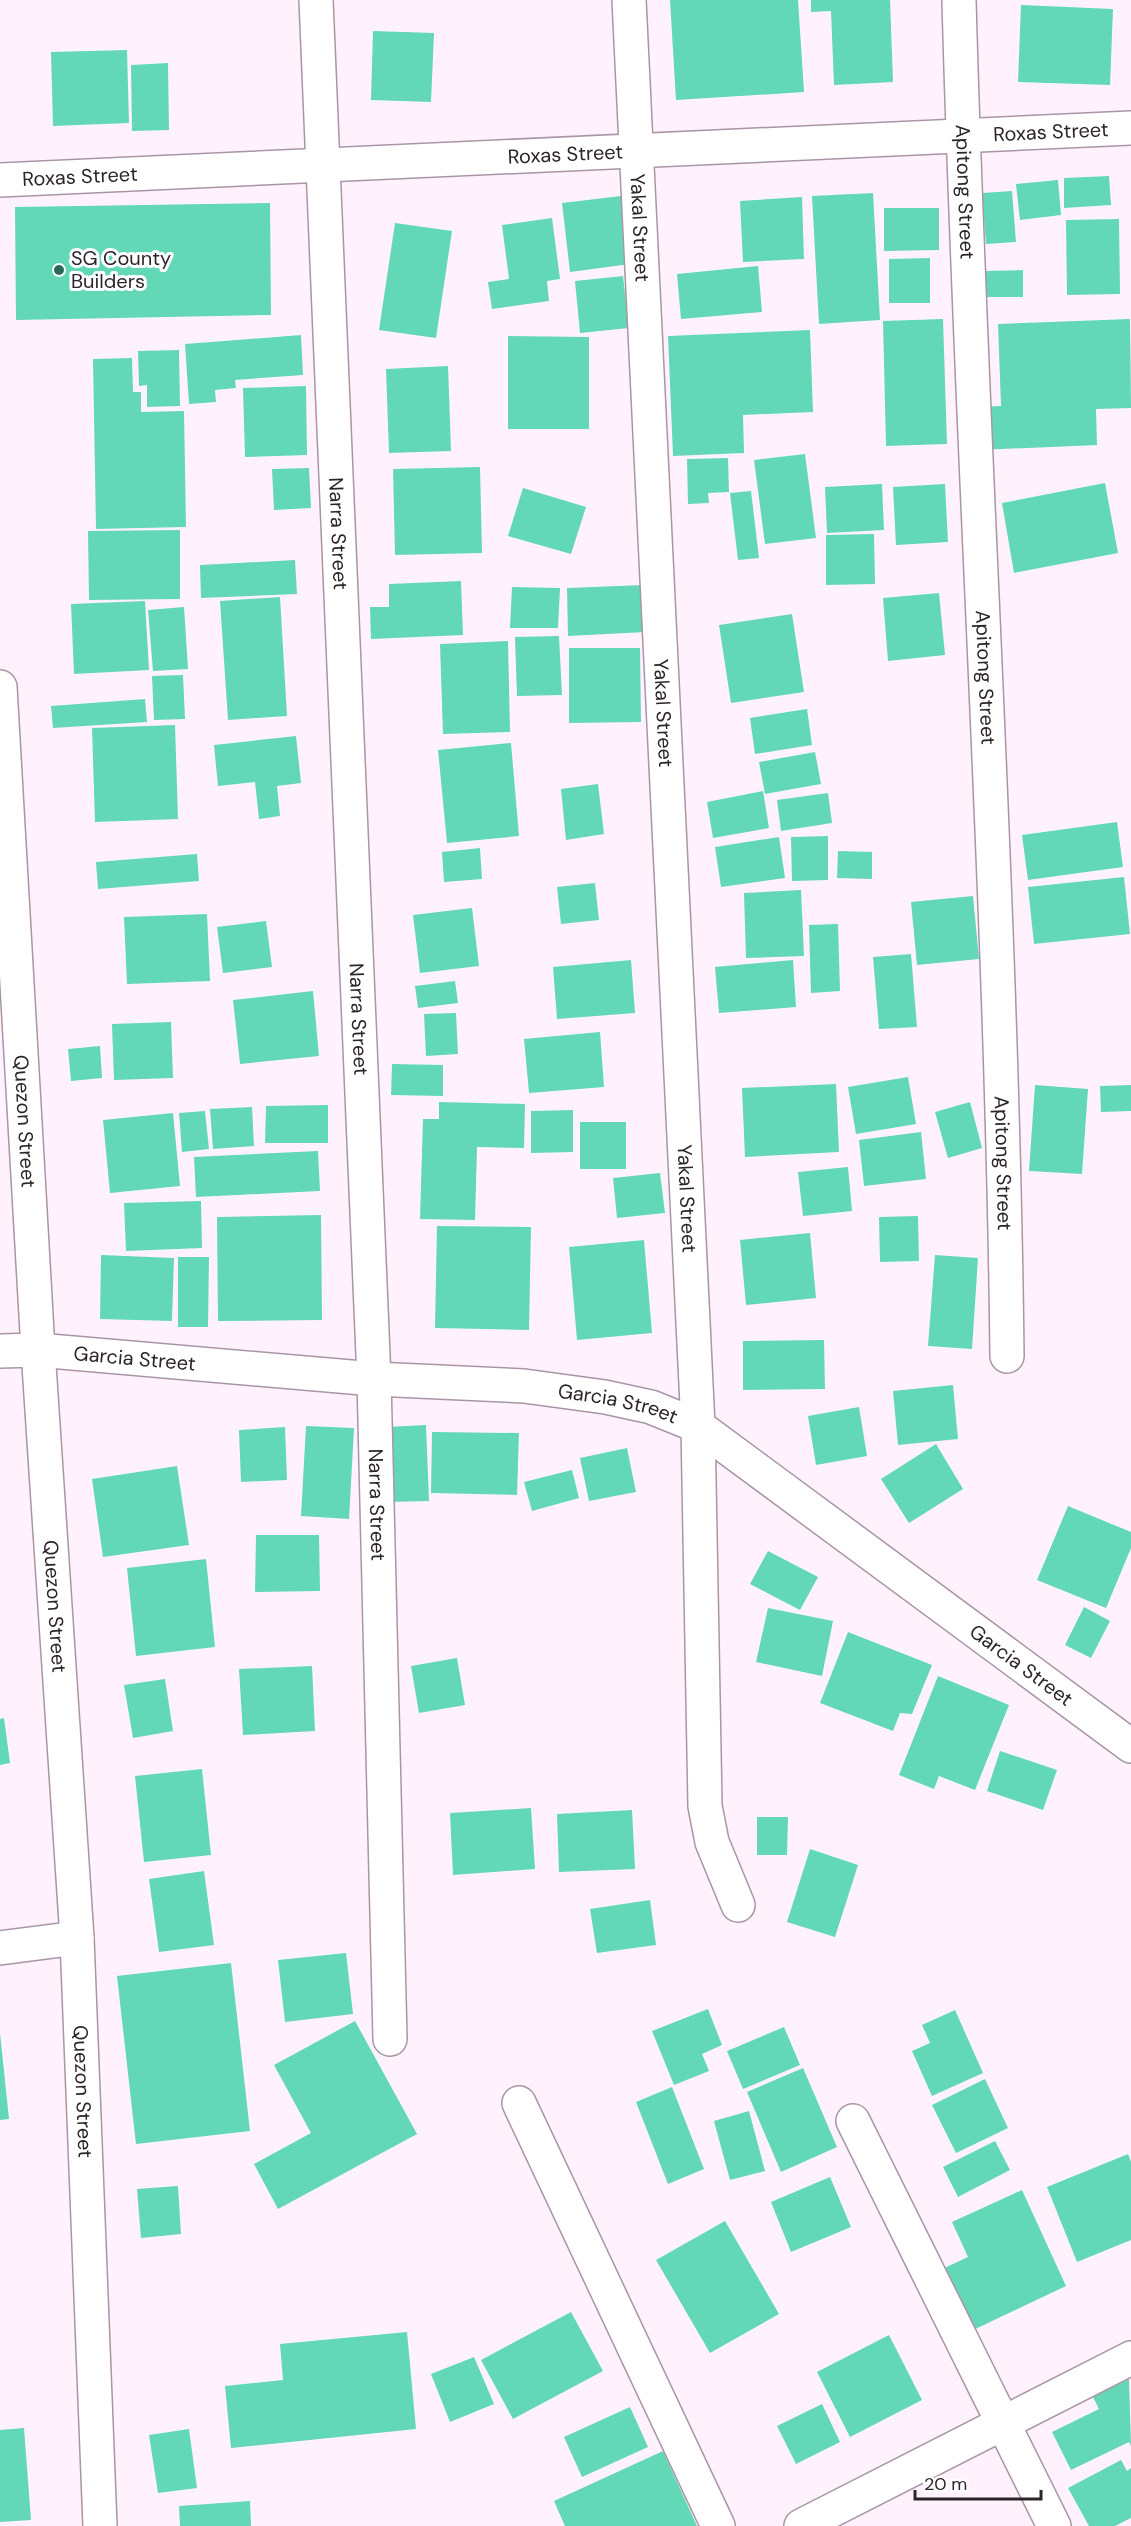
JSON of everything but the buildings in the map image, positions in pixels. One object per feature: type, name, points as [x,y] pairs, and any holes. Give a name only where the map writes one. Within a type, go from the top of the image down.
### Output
[{"type":"street","name":"Narra Street","points":[[316,0],[374,1379],[390,2039]]},
{"type":"street","name":"Yakal Street","points":[[629,0],[698,1426],[705,1806],[712,1842],[738,1905]]},
{"type":"street","name":"Apitong Street","points":[[959,0],[962,136],[997,910],[1005,1167],[1007,1356]]},
{"type":"street","name":"Roxas Street","points":[[0,180],[1131,128]]},
{"type":"street","name":"Quezon Street","points":[[0,687],[10,995],[38,1350],[77,1938],[100,2526]]},
{"type":"street","name":"Garcia Street","points":[[0,1351],[38,1350],[374,1379],[524,1386],[605,1397],[651,1407],[698,1426],[1131,1746]]},
{"type":"street","points":[[0,1948],[77,1938]]},
{"type":"street","points":[[519,2103],[718,2526]]},
{"type":"street","points":[[853,2121],[1054,2526]]},
{"type":"street","points":[[801,2526],[1131,2358]]},
{"type":"place","name":"SG County Builders","points":[[59,270]]}]
